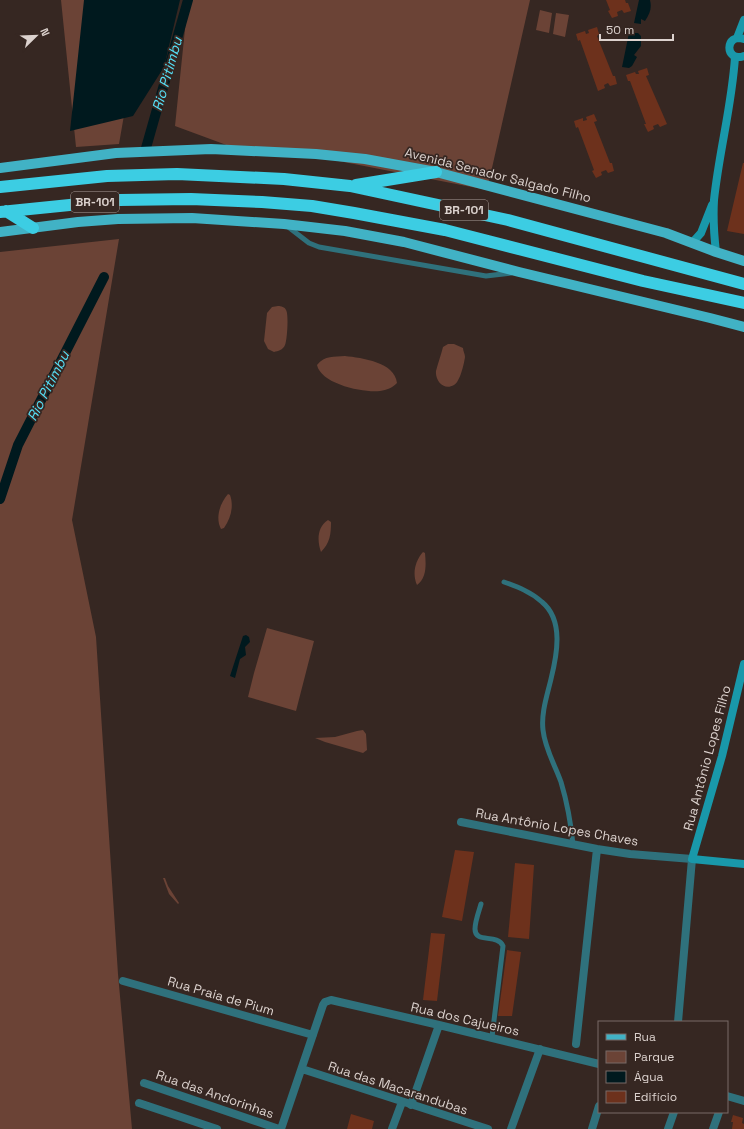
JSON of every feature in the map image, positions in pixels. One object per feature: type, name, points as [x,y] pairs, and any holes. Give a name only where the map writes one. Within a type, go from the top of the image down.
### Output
[{"type":"highway","points":[[350,186],[436,172]]},
{"type":"highway","name":"BR-101","points":[[0,187],[107,176],[177,174],[291,180],[350,186],[508,220],[744,284]]},
{"type":"highway","name":"BR-101","points":[[3,212],[119,200],[262,202],[312,206],[404,221],[445,230],[643,281],[744,304]]},
{"type":"highway","points":[[3,212],[33,228]]},
{"type":"main road","points":[[716,252],[714,200],[734,80],[741,57],[730,52],[729,46],[733,40],[741,38],[744,20]]},
{"type":"main road","name":"Avenida Senador Salgado Filho","points":[[0,168],[116,153],[211,149],[316,154],[365,159],[436,172],[666,233],[744,261]]},
{"type":"main road","points":[[692,243],[704,226],[714,200]]},
{"type":"main road","points":[[0,232],[78,222],[192,218],[284,224],[345,231],[404,242],[710,318],[744,328]]},
{"type":"main road","name":"Rua Antônio Lopes Filho","points":[[692,859],[722,756],[744,664]]},
{"type":"main road","name":"Rua Antônio Lopes Chaves","points":[[692,859],[744,864]]},
{"type":"street","name":"Rua Antônio Lopes Chaves","points":[[461,822],[597,849],[630,854],[692,859]]},
{"type":"street","points":[[576,1044],[597,849]]},
{"type":"street","points":[[678,1021],[692,859]]},
{"type":"street","name":"Rua Praia de Pium","points":[[122,981],[313,1035]]},
{"type":"street","name":"Rua dos Cajueiros","points":[[313,1035],[322,1005],[331,1000],[492,1037],[598,1064]]},
{"type":"street","points":[[411,1105],[439,1025]]},
{"type":"street","points":[[280,1129],[313,1035]]},
{"type":"street","points":[[511,1129],[540,1049]]},
{"type":"street","name":"Rua das Macarandubas","points":[[302,1069],[488,1129]]},
{"type":"street","name":"Rua das Andorinhas","points":[[144,1083],[280,1129]]},
{"type":"street","points":[[728,1096],[744,1101]]},
{"type":"street","points":[[392,1129],[402,1102]]},
{"type":"street","points":[[139,1103],[217,1129]]},
{"type":"street","points":[[592,1129],[598,1109]]},
{"type":"street","points":[[668,1129],[674,1113]]},
{"type":"street","points":[[713,1129],[719,1113]]},
{"type":"lane","points":[[284,224],[308,243],[319,247],[486,276],[520,272]]},
{"type":"lane","points":[[504,582],[537,597],[552,613],[555,622],[557,633],[554,668],[544,704],[543,729],[545,741],[565,797],[573,845]]},
{"type":"lane","points":[[481,904],[475,929],[476,934],[480,938],[497,939],[503,946],[492,1037]]},
{"type":"green space","points":[[61,0],[144,0],[119,144],[76,147]]},
{"type":"green space","points":[[188,0],[530,0],[487,190],[313,156],[240,150],[175,126]]},
{"type":"green space","points":[[540,10],[552,13],[549,33],[536,30]]},
{"type":"green space","points":[[556,13],[569,15],[565,37],[553,34]]},
{"type":"green space","points":[[119,239],[72,520],[96,637],[118,974],[132,1129],[0,1129],[0,252]]},
{"type":"green space","points":[[272,307],[284,307],[287,312],[288,322],[286,343],[283,348],[274,352],[268,349],[264,341],[267,313]]},
{"type":"green space","points":[[448,344],[454,344],[463,348],[465,357],[460,377],[454,385],[450,387],[441,384],[436,375],[443,347]]},
{"type":"green space","points":[[345,356],[377,362],[390,370],[395,376],[397,383],[385,390],[380,391],[354,389],[334,382],[320,372],[317,365],[326,358]]},
{"type":"green space","points":[[228,494],[230,495],[232,503],[231,512],[224,528],[221,529],[218,515]]},
{"type":"green space","points":[[328,520],[331,522],[330,534],[328,542],[321,552],[319,534],[322,526]]},
{"type":"green space","points":[[423,552],[425,553],[426,562],[425,570],[423,579],[417,585],[415,581],[415,568],[418,559]]},
{"type":"green space","points":[[267,628],[314,641],[296,711],[248,697]]},
{"type":"green space","points":[[363,730],[366,734],[367,750],[363,753],[315,738],[335,737]]},
{"type":"green space","points":[[163,878],[165,878],[168,886],[179,903],[178,904],[169,894]]},
{"type":"water","points":[[84,0],[180,0],[164,67],[133,116],[70,131]]},
{"type":"water","points":[[639,0],[650,0],[651,3],[648,16],[645,21],[641,19],[641,24],[634,23]]},
{"type":"water","points":[[629,33],[638,33],[641,36],[641,46],[634,55],[637,57],[632,66],[629,68],[622,67]]},
{"type":"water","points":[[246,635],[249,637],[250,642],[245,647],[246,655],[240,659],[235,678],[230,676],[243,636]]},
{"type":"building","points":[[606,0],[625,0],[631,11],[624,13],[622,10],[617,12],[618,16],[612,18],[608,11],[610,10]]},
{"type":"building","points":[[597,27],[599,34],[597,36],[613,76],[615,76],[617,84],[610,86],[608,83],[604,85],[605,88],[598,91],[580,40],[578,41],[576,34],[585,31],[586,34],[589,33],[588,30]]},
{"type":"building","points":[[647,68],[649,75],[646,76],[667,124],[660,127],[658,124],[653,126],[654,129],[648,132],[630,81],[628,81],[626,75],[635,72],[636,74],[639,74],[638,71]]},
{"type":"building","points":[[594,114],[597,121],[594,122],[614,171],[608,173],[606,170],[601,172],[602,175],[596,178],[592,171],[594,170],[578,127],[576,128],[574,121],[583,118],[583,121],[587,120],[586,117]]},
{"type":"building","points":[[744,163],[744,234],[727,231]]},
{"type":"building","points":[[455,850],[474,852],[462,921],[442,917]]},
{"type":"building","points":[[515,863],[534,865],[529,939],[508,937]]},
{"type":"building","points":[[431,933],[445,934],[437,1001],[423,1000]]},
{"type":"building","points":[[507,950],[521,952],[512,1016],[498,1016]]},
{"type":"building","points":[[351,1114],[374,1121],[372,1129],[347,1129]]},
{"type":"building","points":[[733,1115],[743,1118],[742,1123],[744,1124],[744,1129],[732,1129],[733,1122],[731,1122]]},
{"type":"waterway","name":"Rio Pitimbu","points":[[146,148],[188,0]]},
{"type":"waterway","name":"Rio Pitimbu","points":[[0,499],[18,445],[104,277]]}]
